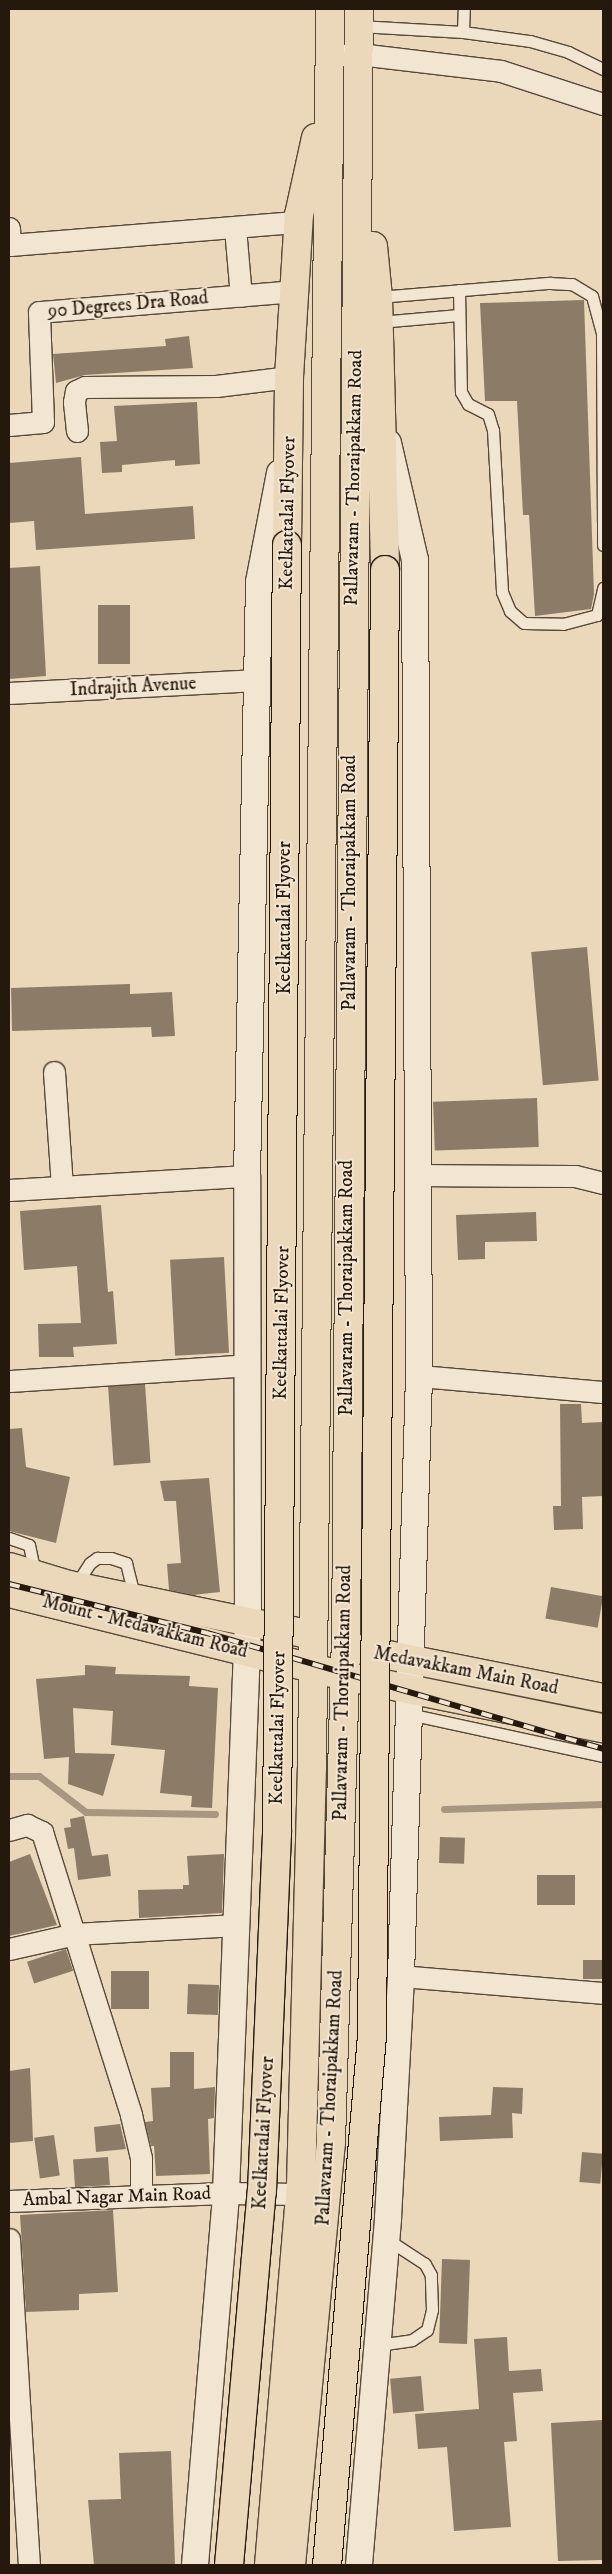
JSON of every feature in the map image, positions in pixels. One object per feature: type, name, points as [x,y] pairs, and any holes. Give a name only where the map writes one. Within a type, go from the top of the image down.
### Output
[{"type":"main road","name":"Pallavaram - Thoraipakkam Road","points":[[269,2565],[300,2194],[319,1335],[330,9]]},
{"type":"main road","name":"Pallavaram - Thoraipakkam Road","points":[[291,2565],[332,2142],[346,1646],[352,567],[360,120],[359,17]]},
{"type":"main road","name":"Keelkattalai Flyover","points":[[229,2565],[262,2191],[277,1833],[289,377],[298,222],[328,83]]},
{"type":"main road","points":[[327,2565],[372,2036],[385,570],[378,310],[360,120]]},
{"type":"main road","name":"Medavakkam Main Road","points":[[9,1567],[74,1586],[312,1635],[346,1646],[603,1698]]},
{"type":"main road","name":"Mount - Medavakkam Road","points":[[9,1593],[344,1676],[410,1702],[603,1728]]},
{"type":"street","points":[[329,56],[359,54],[501,71],[603,104]]},
{"type":"street","points":[[9,240],[235,228],[298,222]]},
{"type":"street","points":[[235,228],[241,296]]},
{"type":"street","name":"90 Degrees Dra Road","points":[[9,425],[43,422],[39,312],[294,291]]},
{"type":"street","points":[[77,431],[74,402],[76,391],[85,387],[216,386],[289,377]]},
{"type":"street","points":[[359,2565],[387,2239],[401,1976],[413,1660],[419,1376],[415,1175],[415,560],[381,410]]},
{"type":"street","points":[[196,2565],[226,2193],[248,1622],[247,1176],[260,582],[289,426]]},
{"type":"street","name":"Indrajith Avenue","points":[[9,693],[257,680]]},
{"type":"street","points":[[54,1072],[62,1187]]},
{"type":"street","points":[[415,1175],[575,1176],[603,1183]]},
{"type":"street","points":[[9,1190],[247,1176]]},
{"type":"street","points":[[9,1381],[247,1365]]},
{"type":"street","points":[[419,1376],[603,1392]]},
{"type":"street","points":[[9,1830],[27,1825],[42,1832],[131,2116],[141,2158],[141,2196]]},
{"type":"street","points":[[9,1949],[75,1934],[236,1925]]},
{"type":"street","points":[[401,1976],[603,1993]]},
{"type":"street","name":"Ambal Nagar Main Road","points":[[9,2201],[226,2193],[300,2194]]},
{"type":"street","points":[[9,2239],[30,2565]]},
{"type":"lane","points":[[463,32],[464,9]]},
{"type":"lane","points":[[359,17],[530,41],[568,52],[603,69]]},
{"type":"lane","points":[[378,310],[459,290],[550,283],[572,284],[592,296],[602,334],[603,545]]},
{"type":"lane","points":[[459,290],[461,392],[468,404],[488,414],[493,430],[502,592],[510,611],[524,623],[563,624],[597,615],[603,588]]},
{"type":"lane","points":[[378,310],[459,315]]},
{"type":"lane","points":[[9,1538],[29,1545],[36,1575]]},
{"type":"lane","points":[[410,1702],[603,1756]]},
{"type":"lane","points":[[378,2345],[412,2340],[427,2330],[432,2310],[431,2275],[425,2264],[387,2239]]},
{"type":"building","points":[[584,300],[594,594],[591,609],[535,616],[529,515],[523,515],[517,401],[485,401],[480,303]]},
{"type":"building","points":[[189,336],[193,368],[85,375],[56,383],[53,354],[166,346],[165,339]]},
{"type":"building","points":[[197,402],[200,464],[175,466],[175,460],[122,465],[122,472],[102,473],[100,442],[117,441],[114,406]]},
{"type":"building","points":[[81,457],[85,514],[193,506],[195,539],[36,550],[34,521],[9,523],[9,463]]},
{"type":"building","points":[[40,566],[46,676],[9,679],[9,568]]},
{"type":"building","points":[[98,605],[130,605],[130,664],[98,664]]},
{"type":"building","points":[[587,947],[599,1080],[543,1085],[531,952]]},
{"type":"building","points":[[130,984],[130,994],[172,992],[175,1036],[152,1037],[151,1027],[12,1031],[11,988]]},
{"type":"building","points":[[537,1098],[539,1147],[435,1151],[433,1102]]},
{"type":"building","points":[[101,1205],[108,1292],[113,1291],[117,1344],[73,1347],[74,1357],[39,1357],[38,1324],[81,1323],[77,1266],[24,1270],[20,1211]]},
{"type":"building","points":[[536,1212],[537,1241],[485,1242],[485,1259],[458,1260],[456,1215]]},
{"type":"building","points":[[224,1257],[229,1353],[175,1356],[170,1260]]},
{"type":"building","points":[[145,1384],[151,1463],[114,1465],[108,1387]]},
{"type":"building","points":[[560,1404],[581,1404],[582,1423],[603,1422],[603,1496],[582,1497],[583,1529],[554,1530],[553,1506],[561,1506]]},
{"type":"building","points":[[22,1428],[26,1467],[70,1477],[56,1543],[9,1531],[9,1429]]},
{"type":"building","points":[[209,1478],[220,1592],[193,1595],[169,1590],[167,1564],[181,1563],[176,1501],[164,1501],[160,1481]]},
{"type":"building","points":[[551,1587],[603,1596],[598,1628],[545,1619]]},
{"type":"building","points":[[85,1665],[116,1667],[115,1674],[190,1676],[189,1686],[218,1688],[212,1808],[191,1807],[192,1796],[160,1793],[165,1750],[111,1745],[113,1711],[73,1708],[75,1753],[115,1754],[103,1796],[68,1784],[69,1757],[44,1759],[36,1679],[85,1675]]},
{"type":"building","points":[[84,1816],[92,1856],[108,1854],[111,1876],[78,1880],[74,1848],[68,1849],[64,1828],[71,1827],[70,1819]]},
{"type":"building","points":[[440,1837],[465,1838],[464,1864],[439,1863]]},
{"type":"building","points":[[30,1854],[57,1925],[9,1936],[9,1862]]},
{"type":"building","points":[[224,1854],[222,1913],[139,1918],[138,1890],[183,1889],[183,1885],[189,1885],[187,1856]]},
{"type":"building","points":[[537,1875],[575,1875],[575,1905],[537,1905]]},
{"type":"building","points":[[66,1949],[73,1971],[34,1984],[27,1962]]},
{"type":"building","points":[[583,1960],[603,1960],[603,1979],[583,1979]]},
{"type":"building","points":[[111,1971],[149,1971],[149,2009],[111,2009]]},
{"type":"building","points":[[188,1984],[219,1985],[218,2015],[187,2014]]},
{"type":"building","points":[[170,2052],[194,2052],[194,2089],[215,2087],[214,2118],[208,2119],[210,2174],[156,2176],[154,2146],[151,2146],[145,2122],[153,2121],[151,2088],[170,2087]]},
{"type":"building","points":[[30,2068],[33,2141],[9,2143],[9,2071]]},
{"type":"building","points":[[493,2087],[523,2088],[522,2114],[512,2113],[513,2138],[440,2141],[439,2117],[491,2115]]},
{"type":"building","points":[[120,2124],[126,2149],[96,2152],[94,2127]]},
{"type":"building","points":[[54,2135],[60,2176],[40,2178],[34,2138]]},
{"type":"building","points":[[582,2152],[603,2154],[600,2184],[579,2182]]},
{"type":"building","points":[[108,2157],[110,2185],[75,2187],[73,2159]]},
{"type":"building","points":[[113,2210],[118,2292],[79,2294],[79,2310],[26,2312],[20,2215]]},
{"type":"building","points":[[442,2259],[470,2260],[467,2344],[439,2343]]},
{"type":"building","points":[[507,2337],[509,2371],[541,2369],[543,2391],[513,2393],[517,2441],[504,2442],[511,2527],[454,2531],[447,2447],[418,2449],[415,2414],[479,2409],[474,2339]]},
{"type":"building","points":[[421,2376],[424,2411],[393,2414],[390,2379]]},
{"type":"building","points":[[603,2420],[603,2560],[558,2561],[551,2423]]},
{"type":"building","points":[[171,2451],[175,2565],[94,2565],[88,2500],[121,2499],[119,2453]]},
{"type":"waterway","points":[[9,1776],[39,1776],[86,1812],[215,1814]]},
{"type":"waterway","points":[[444,1809],[603,1804]]},
{"type":"railway","points":[[9,1584],[207,1633],[603,1749]]}]
